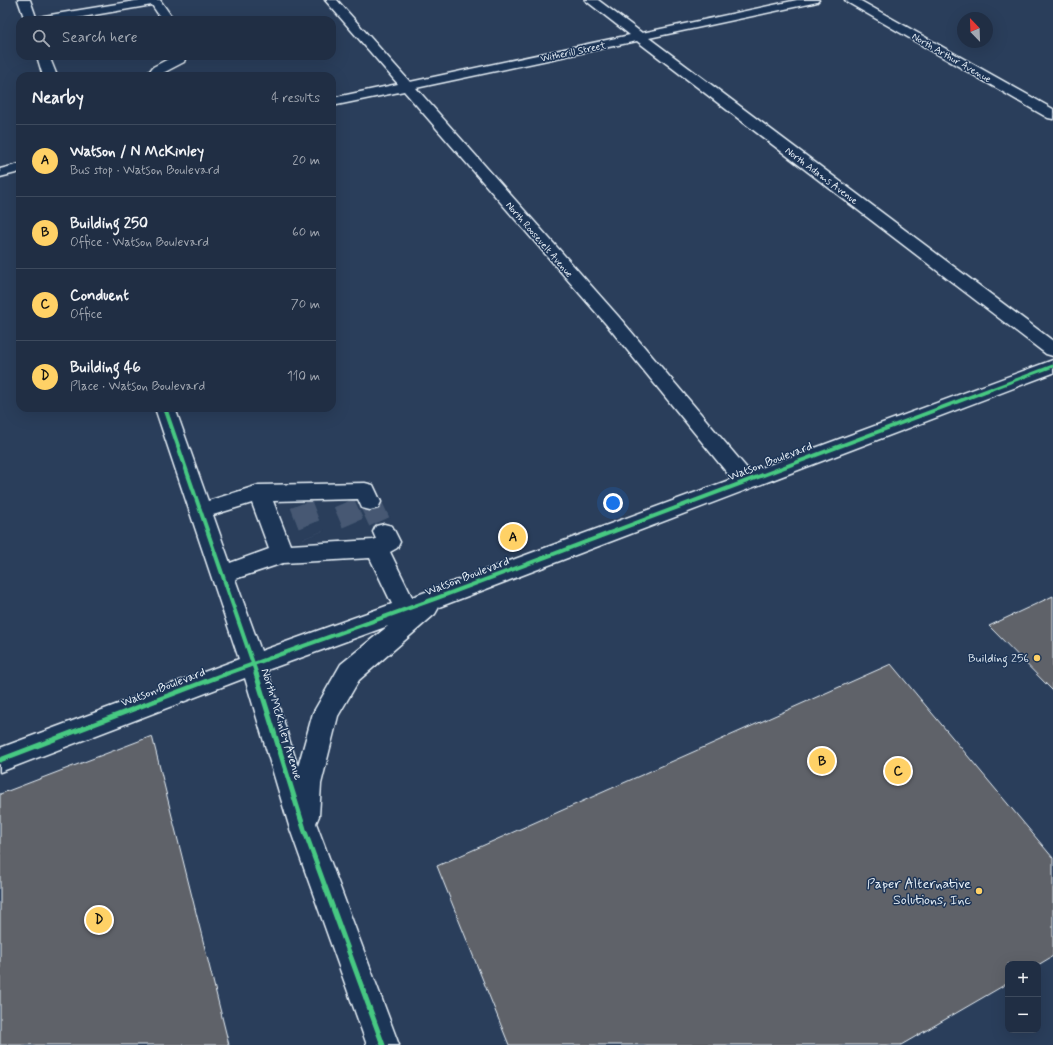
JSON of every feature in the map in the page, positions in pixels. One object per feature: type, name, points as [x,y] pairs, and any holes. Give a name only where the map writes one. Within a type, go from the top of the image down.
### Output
[{"type":"street","points":[[24,0],[30,16]]},
{"type":"street","name":"North Roosevelt Avenue","points":[[331,0],[612,320],[746,481]]},
{"type":"street","name":"North Adams Avenue","points":[[591,0],[1053,350]]},
{"type":"street","name":"Witherill Street","points":[[336,101],[813,0]]},
{"type":"street","name":"North Arthur Avenue","points":[[851,0],[1053,115]]},
{"type":"street","points":[[67,16],[155,1],[165,16]]},
{"type":"street","points":[[44,60],[49,72]]},
{"type":"street","points":[[156,72],[178,60]]},
{"type":"street","points":[[0,173],[16,169]]},
{"type":"street","name":"Watson Boulevard","points":[[0,760],[253,664],[437,598],[1053,366]]},
{"type":"street","name":"North McKinley Avenue","points":[[166,412],[253,664],[304,829],[383,1045]]},
{"type":"street","points":[[201,511],[259,494],[298,499],[341,498],[365,492],[370,502]]},
{"type":"street","points":[[259,494],[282,554]]},
{"type":"street","points":[[223,574],[317,543],[371,541],[406,609]]},
{"type":"street","points":[[304,829],[307,784],[326,713],[330,706],[350,672],[437,598]]},
{"type":"building","name":"Building 256","points":[[1053,596],[1053,691],[989,626]]},
{"type":"building","points":[[891,664],[1053,858],[1053,956],[1041,963],[1041,961],[1005,961],[1005,985],[901,1045],[509,1045],[437,866]]},
{"type":"building","points":[[152,736],[229,1045],[0,1045],[0,794]]},
{"type":"tunnel","points":[[370,502],[384,532]]},
{"type":"tunnel","points":[[344,503],[357,533]]},
{"type":"tunnel","points":[[301,504],[313,535]]},
{"type":"cycle path","points":[[0,760],[253,664],[437,598],[1053,366]]},
{"type":"cycle path","points":[[166,412],[253,664],[304,829],[383,1045]]},
{"type":"place","name":"Watson / N McKinley","points":[[513,537]]},
{"type":"place","name":"Building 256","points":[[1037,658]]},
{"type":"place","name":"Building 250","points":[[822,761]]},
{"type":"place","name":"Conduent","points":[[898,771]]},
{"type":"place","name":"Paper Alternative Solutions, Inc","points":[[979,891]]},
{"type":"place","name":"Building 46","points":[[99,920]]}]
